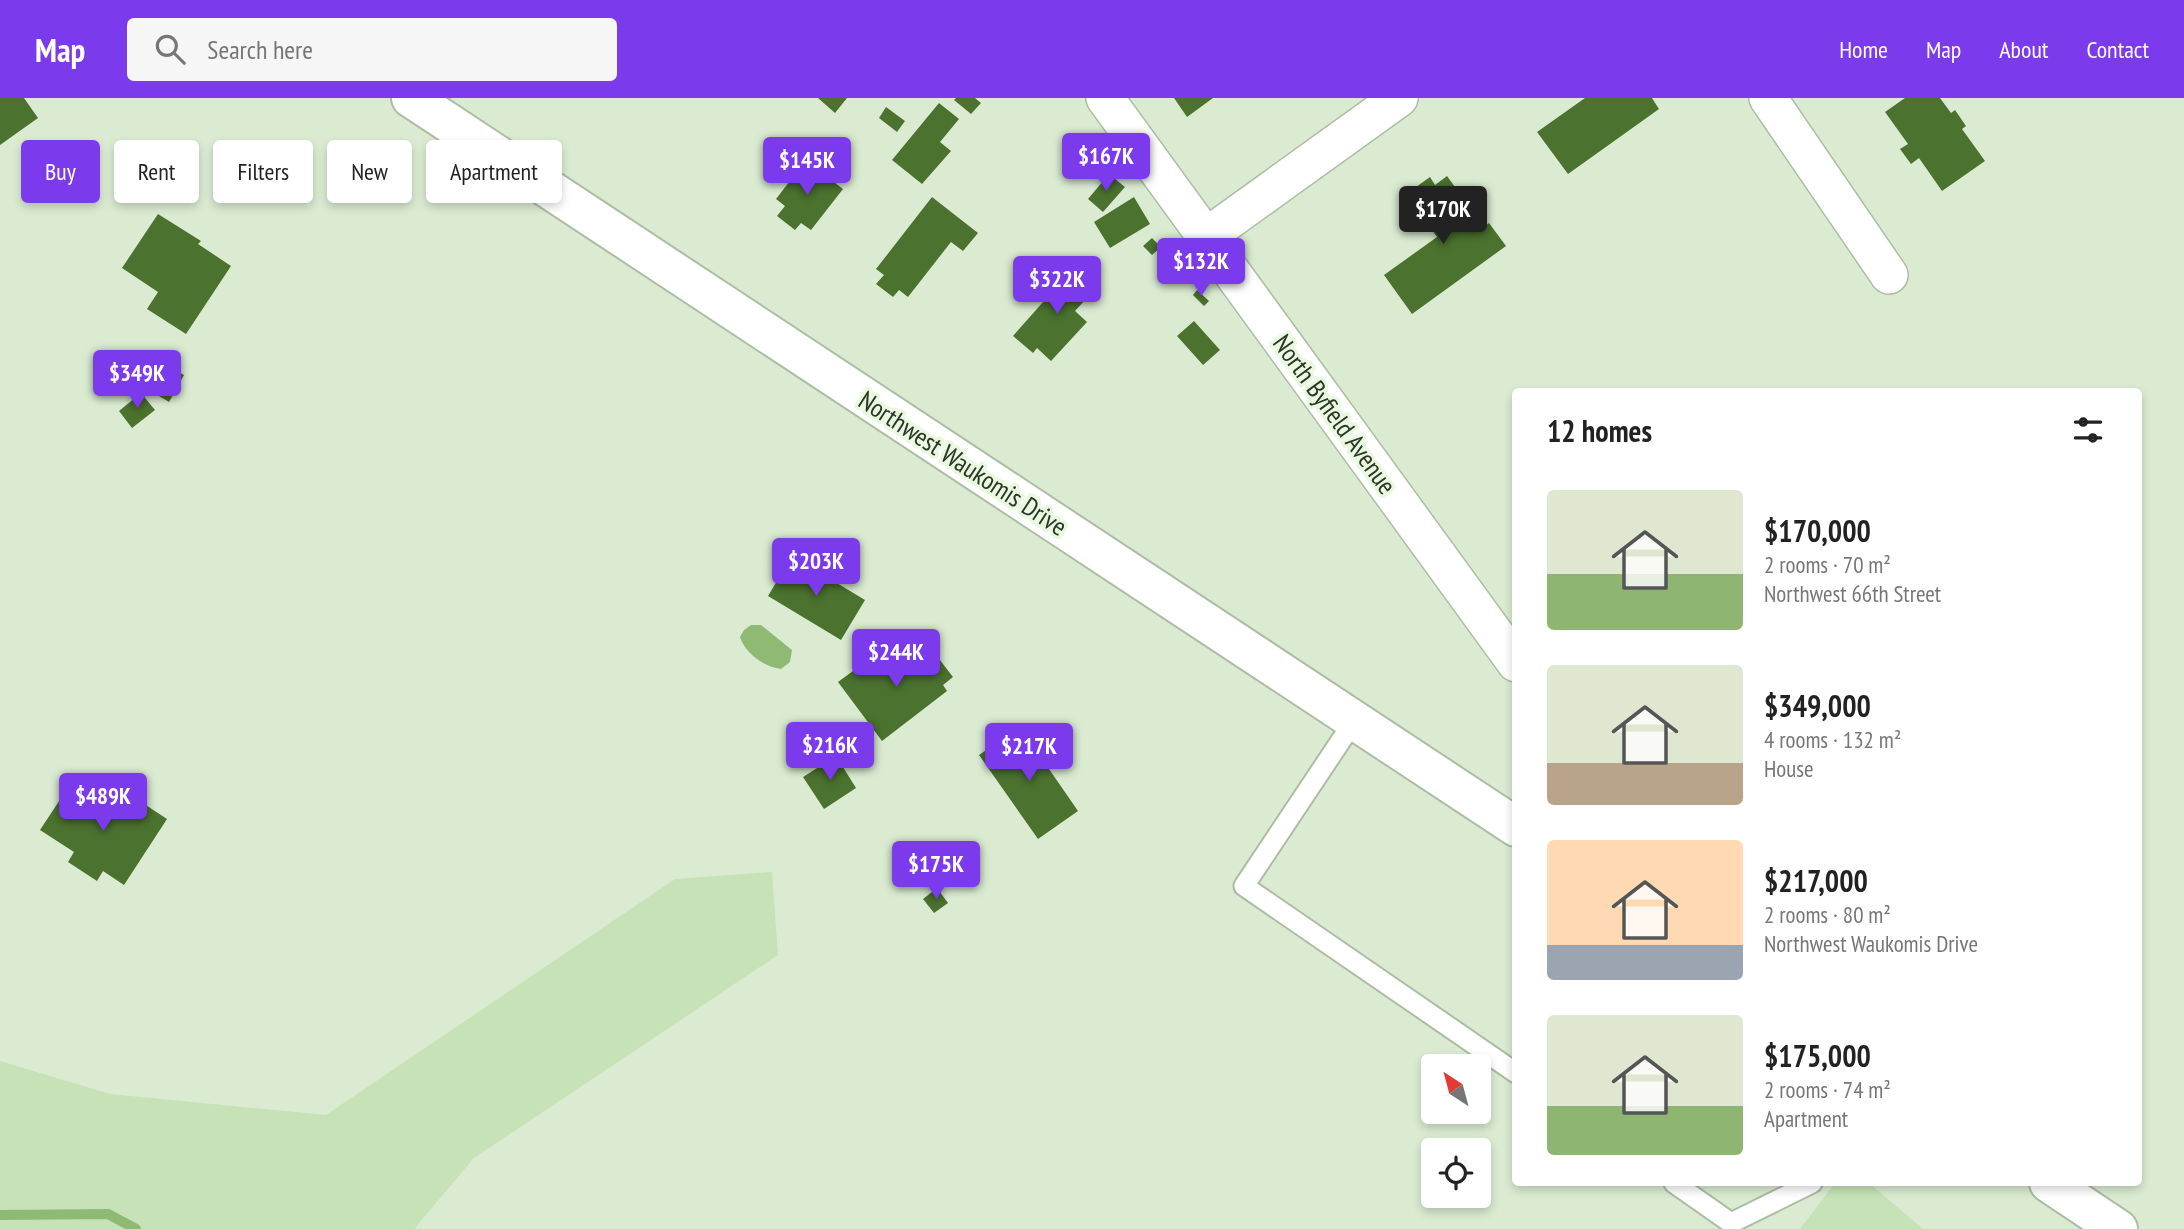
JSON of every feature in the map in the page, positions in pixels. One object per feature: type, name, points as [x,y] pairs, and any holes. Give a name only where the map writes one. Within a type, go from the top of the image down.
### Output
[{"type":"main road","name":"Northwest Waukomis Drive","points":[[411,98],[1512,824]]},
{"type":"main road","points":[[2054,1186],[2118,1229]]},
{"type":"street","name":"North Byfield Avenue","points":[[1105,98],[1512,658]]},
{"type":"street","points":[[1206,237],[1399,98]]},
{"type":"street","points":[[1768,98],[1889,275]]},
{"type":"lane","points":[[1354,721],[1244,886],[1512,1070]]},
{"type":"lane","points":[[1678,1186],[1731,1223],[1806,1186]]},
{"type":"shaded area","points":[[751,625],[761,625],[792,650],[790,662],[781,669],[775,668],[751,654],[740,637]]},
{"type":"shaded area","points":[[772,872],[778,955],[474,1158],[414,1229],[0,1229],[0,1061],[110,1094],[326,1115],[675,879]]},
{"type":"shaded area","points":[[1833,1186],[1873,1186],[1923,1229],[1800,1229]]},
{"type":"building","points":[[0,98],[24,98],[38,118],[0,145]]},
{"type":"building","points":[[818,98],[847,98],[835,113]]},
{"type":"building","points":[[975,98],[981,103],[971,114],[954,100]]},
{"type":"building","points":[[1174,98],[1213,98],[1187,117]]},
{"type":"building","points":[[1585,98],[1652,98],[1659,109],[1568,174],[1537,132]]},
{"type":"building","points":[[1905,98],[1940,98],[1951,113],[1955,110],[1966,126],[1962,129],[1985,161],[1942,191],[1919,158],[1911,164],[1900,149],[1908,144],[1885,112]]},
{"type":"building","points":[[939,103],[959,119],[940,142],[951,151],[922,184],[892,160]]},
{"type":"building","points":[[886,107],[905,121],[897,132],[879,118]]},
{"type":"building","points":[[806,160],[843,189],[811,230],[801,223],[795,230],[777,216],[785,206],[776,199]]},
{"type":"building","points":[[1109,174],[1125,187],[1103,212],[1088,199]]},
{"type":"building","points":[[1447,176],[1484,227],[1489,223],[1506,246],[1412,314],[1384,275],[1437,237],[1412,202],[1422,195],[1416,187],[1430,177],[1435,185]]},
{"type":"building","points":[[932,197],[978,233],[963,251],[951,242],[908,297],[899,290],[893,297],[876,284],[884,275],[876,269]]},
{"type":"building","points":[[1134,197],[1150,224],[1110,248],[1094,222]]},
{"type":"building","points":[[158,214],[201,241],[198,244],[231,266],[186,334],[147,309],[158,292],[122,268]]},
{"type":"building","points":[[1152,238],[1161,247],[1152,255],[1143,246]]},
{"type":"building","points":[[1075,266],[1098,286],[1075,311],[1087,322],[1051,361],[1037,348],[1033,353],[1013,336]]},
{"type":"building","points":[[1197,290],[1209,301],[1204,306],[1193,295]]},
{"type":"building","points":[[1194,321],[1220,350],[1203,365],[1177,336]]},
{"type":"building","points":[[164,364],[184,375],[169,402],[149,390]]},
{"type":"building","points":[[141,393],[155,410],[132,428],[119,411]]},
{"type":"building","points":[[792,556],[865,600],[841,640],[768,596]]},
{"type":"building","points":[[926,642],[953,677],[943,685],[947,691],[882,741],[838,682],[876,654],[888,670]]},
{"type":"building","points":[[1020,727],[1078,811],[1038,839],[979,755]]},
{"type":"building","points":[[836,756],[856,788],[824,809],[803,777]]},
{"type":"building","points":[[71,783],[114,811],[126,792],[167,819],[124,885],[103,871],[97,881],[68,862],[74,852],[40,830]]},
{"type":"building","points":[[937,888],[948,903],[934,913],[923,899]]},
{"type":"waterway","points":[[0,1215],[108,1214],[136,1229]]}]
